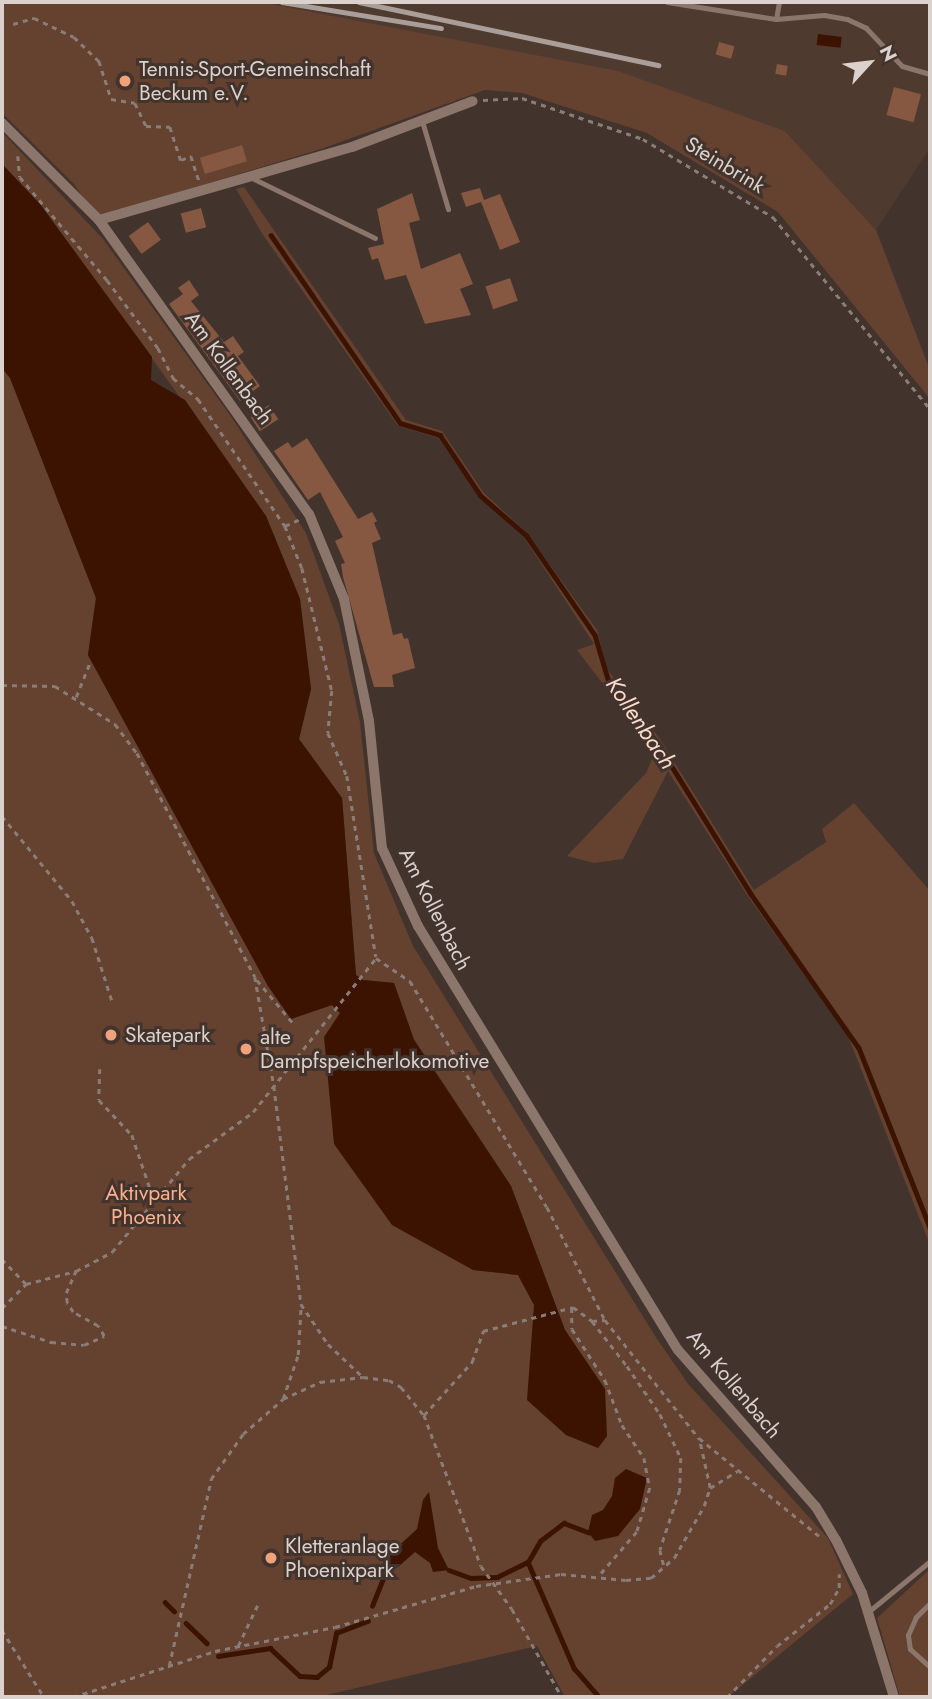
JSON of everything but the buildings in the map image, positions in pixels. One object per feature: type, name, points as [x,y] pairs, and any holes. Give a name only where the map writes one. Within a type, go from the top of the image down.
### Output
[{"type":"street","points":[[99,220],[250,177],[422,121],[473,100]]},
{"type":"street","name":"Am Kollenbach","points":[[2,123],[99,220],[309,514],[344,599],[369,721],[382,848],[418,926],[678,1350],[816,1507],[836,1540],[868,1612],[894,1697]]},
{"type":"lane","points":[[667,2],[776,19],[824,15],[847,19],[866,28],[902,66],[930,74]]},
{"type":"lane","points":[[776,19],[779,2]]},
{"type":"lane","points":[[422,121],[448,209]]},
{"type":"lane","points":[[250,177],[375,238]]},
{"type":"lane","points":[[868,1612],[930,1561]]},
{"type":"lane","points":[[930,1603],[916,1617],[908,1635],[909,1650],[930,1667]]},
{"type":"path","points":[[13,24],[34,18],[74,37],[99,61],[111,99],[135,103],[146,126],[170,127],[180,160],[191,156],[203,191]]},
{"type":"path","name":"Steinbrink","points":[[473,100],[522,98],[643,139],[773,217],[930,409]]},
{"type":"path","points":[[2,1308],[26,1283],[76,1271],[111,1252],[188,1159],[237,1125],[274,1086],[376,958],[347,776],[328,733],[332,691],[302,568],[285,526],[198,399],[173,379],[158,348],[107,280],[20,177],[16,166],[25,145]]},
{"type":"path","points":[[285,526],[309,514]]},
{"type":"path","points":[[76,697],[89,665]]},
{"type":"path","points":[[2,685],[55,686],[115,724],[137,753],[255,977],[293,1023]]},
{"type":"path","points":[[2,816],[72,901],[92,938],[113,1004]]},
{"type":"path","points":[[376,958],[410,981],[547,1207],[605,1320],[699,1438],[820,1536],[836,1540]]},
{"type":"path","points":[[255,977],[274,1086],[301,1304],[298,1355],[284,1399]]},
{"type":"path","points":[[100,1069],[99,1100],[132,1135],[154,1199]]},
{"type":"path","points":[[2,1259],[26,1283]]},
{"type":"path","points":[[2,1326],[51,1342],[84,1345],[104,1336],[99,1326],[73,1312],[67,1303],[66,1293],[76,1271]]},
{"type":"path","points":[[301,1304],[328,1344],[363,1377]]},
{"type":"path","points":[[424,1415],[472,1362],[483,1331],[534,1314],[572,1307],[592,1321],[660,1414],[681,1458],[680,1490],[660,1550],[664,1567]]},
{"type":"path","points":[[572,1307],[572,1329],[605,1380],[622,1426],[644,1458],[650,1488],[637,1532],[599,1576]]},
{"type":"path","points":[[592,1321],[605,1320]]},
{"type":"path","points":[[169,1666],[211,1479],[243,1434],[284,1399],[320,1381],[363,1377],[389,1380],[401,1387],[424,1415],[481,1566],[562,1697]]},
{"type":"path","points":[[73,1697],[237,1646],[335,1627],[422,1599],[494,1584],[545,1577],[599,1576],[626,1580],[650,1578],[664,1567],[695,1525],[710,1488],[699,1438]]},
{"type":"path","points":[[710,1488],[738,1471]]},
{"type":"path","points":[[727,1697],[777,1646],[830,1604],[839,1588],[838,1568]]},
{"type":"path","points":[[237,1646],[258,1604]]},
{"type":"path","points":[[2,1632],[2,1641]]},
{"type":"path","points":[[2,1632],[44,1697]]},
{"type":"shaded area","points":[[260,2],[930,2],[930,148],[876,230],[785,131]]},
{"type":"shaded area","points":[[818,34],[842,37],[840,48],[817,45]]},
{"type":"shaded area","points":[[2,164],[40,204],[152,357],[151,380],[185,400],[266,516],[300,599],[311,689],[299,739],[342,798],[356,975],[363,980],[394,983],[414,1040],[511,1186],[565,1330],[605,1389],[607,1436],[598,1448],[566,1435],[527,1400],[534,1305],[518,1275],[473,1270],[392,1225],[334,1144],[324,1037],[340,1013],[332,1005],[291,1019],[268,986],[88,655],[96,598],[10,378],[2,368]]},
{"type":"shaded area","points":[[626,1469],[647,1478],[640,1509],[618,1536],[595,1541],[588,1532],[592,1515],[603,1510],[612,1496],[615,1478]]},
{"type":"shaded area","points":[[429,1492],[438,1548],[449,1570],[433,1572],[430,1563],[415,1552],[398,1567],[388,1566],[391,1553],[417,1529],[423,1500]]},
{"type":"green space","points":[[2,2],[260,2],[618,71],[785,131],[876,230],[930,370],[930,399],[778,212],[647,133],[522,93],[485,90],[321,149],[96,217],[74,184],[2,113]]},
{"type":"green space","name":"Aktivpark Phoenix","points":[[2,132],[103,239],[232,418],[306,533],[339,624],[360,722],[374,853],[413,946],[657,1339],[689,1385],[828,1538],[853,1594],[728,1697],[565,1697],[537,1646],[318,1697],[2,1697],[2,368],[10,378],[96,598],[88,655],[268,986],[291,1019],[332,1005],[340,1013],[473,1270],[518,1275],[534,1305],[605,1389],[565,1330],[511,1186],[414,1039],[394,983],[363,980],[356,975],[342,798],[299,739],[311,689],[300,599],[266,516],[40,204],[2,164]]},
{"type":"green space","points":[[244,187],[406,420],[442,431],[484,493],[526,532],[597,630],[607,669],[660,739],[754,890],[826,842],[822,829],[854,803],[930,891],[930,1245],[848,1036],[747,895],[668,771],[623,859],[594,863],[567,856],[646,773],[655,752],[577,650],[594,644],[523,536],[479,496],[438,438],[398,426],[263,235],[236,189]]},
{"type":"green space","points":[[930,1569],[930,1697],[900,1697],[877,1618]]},
{"type":"waterway","name":"Kollenbach","points":[[271,235],[400,423],[440,435],[481,496],[526,535],[595,635],[608,679],[658,744],[751,894],[859,1048],[930,1227]]},
{"type":"waterway","points":[[449,1570],[471,1578],[497,1577],[528,1562],[540,1541],[564,1523],[588,1532]]},
{"type":"waterway","points":[[528,1562],[574,1668],[599,1697]]},
{"type":"waterway","points":[[372,1606],[388,1566]]},
{"type":"waterway","points":[[165,1602],[174,1611]]},
{"type":"waterway","points":[[218,1656],[270,1648],[300,1676],[317,1677],[329,1667],[336,1633],[368,1621]]},
{"type":"waterway","points":[[186,1623],[207,1643]]},
{"type":"railway","points":[[282,2],[441,28]]},
{"type":"railway","points":[[359,2],[658,65]]},
{"type":"place","name":"Tennis-Sport-Gemeinschaft Beckum e.V.","points":[[125,81]]},
{"type":"place","name":"Skatepark","points":[[111,1035]]},
{"type":"place","name":"alte Dampfspeicherlokomotive","points":[[246,1049]]},
{"type":"place","name":"Kletteranlage Phoenixpark","points":[[271,1558]]}]
